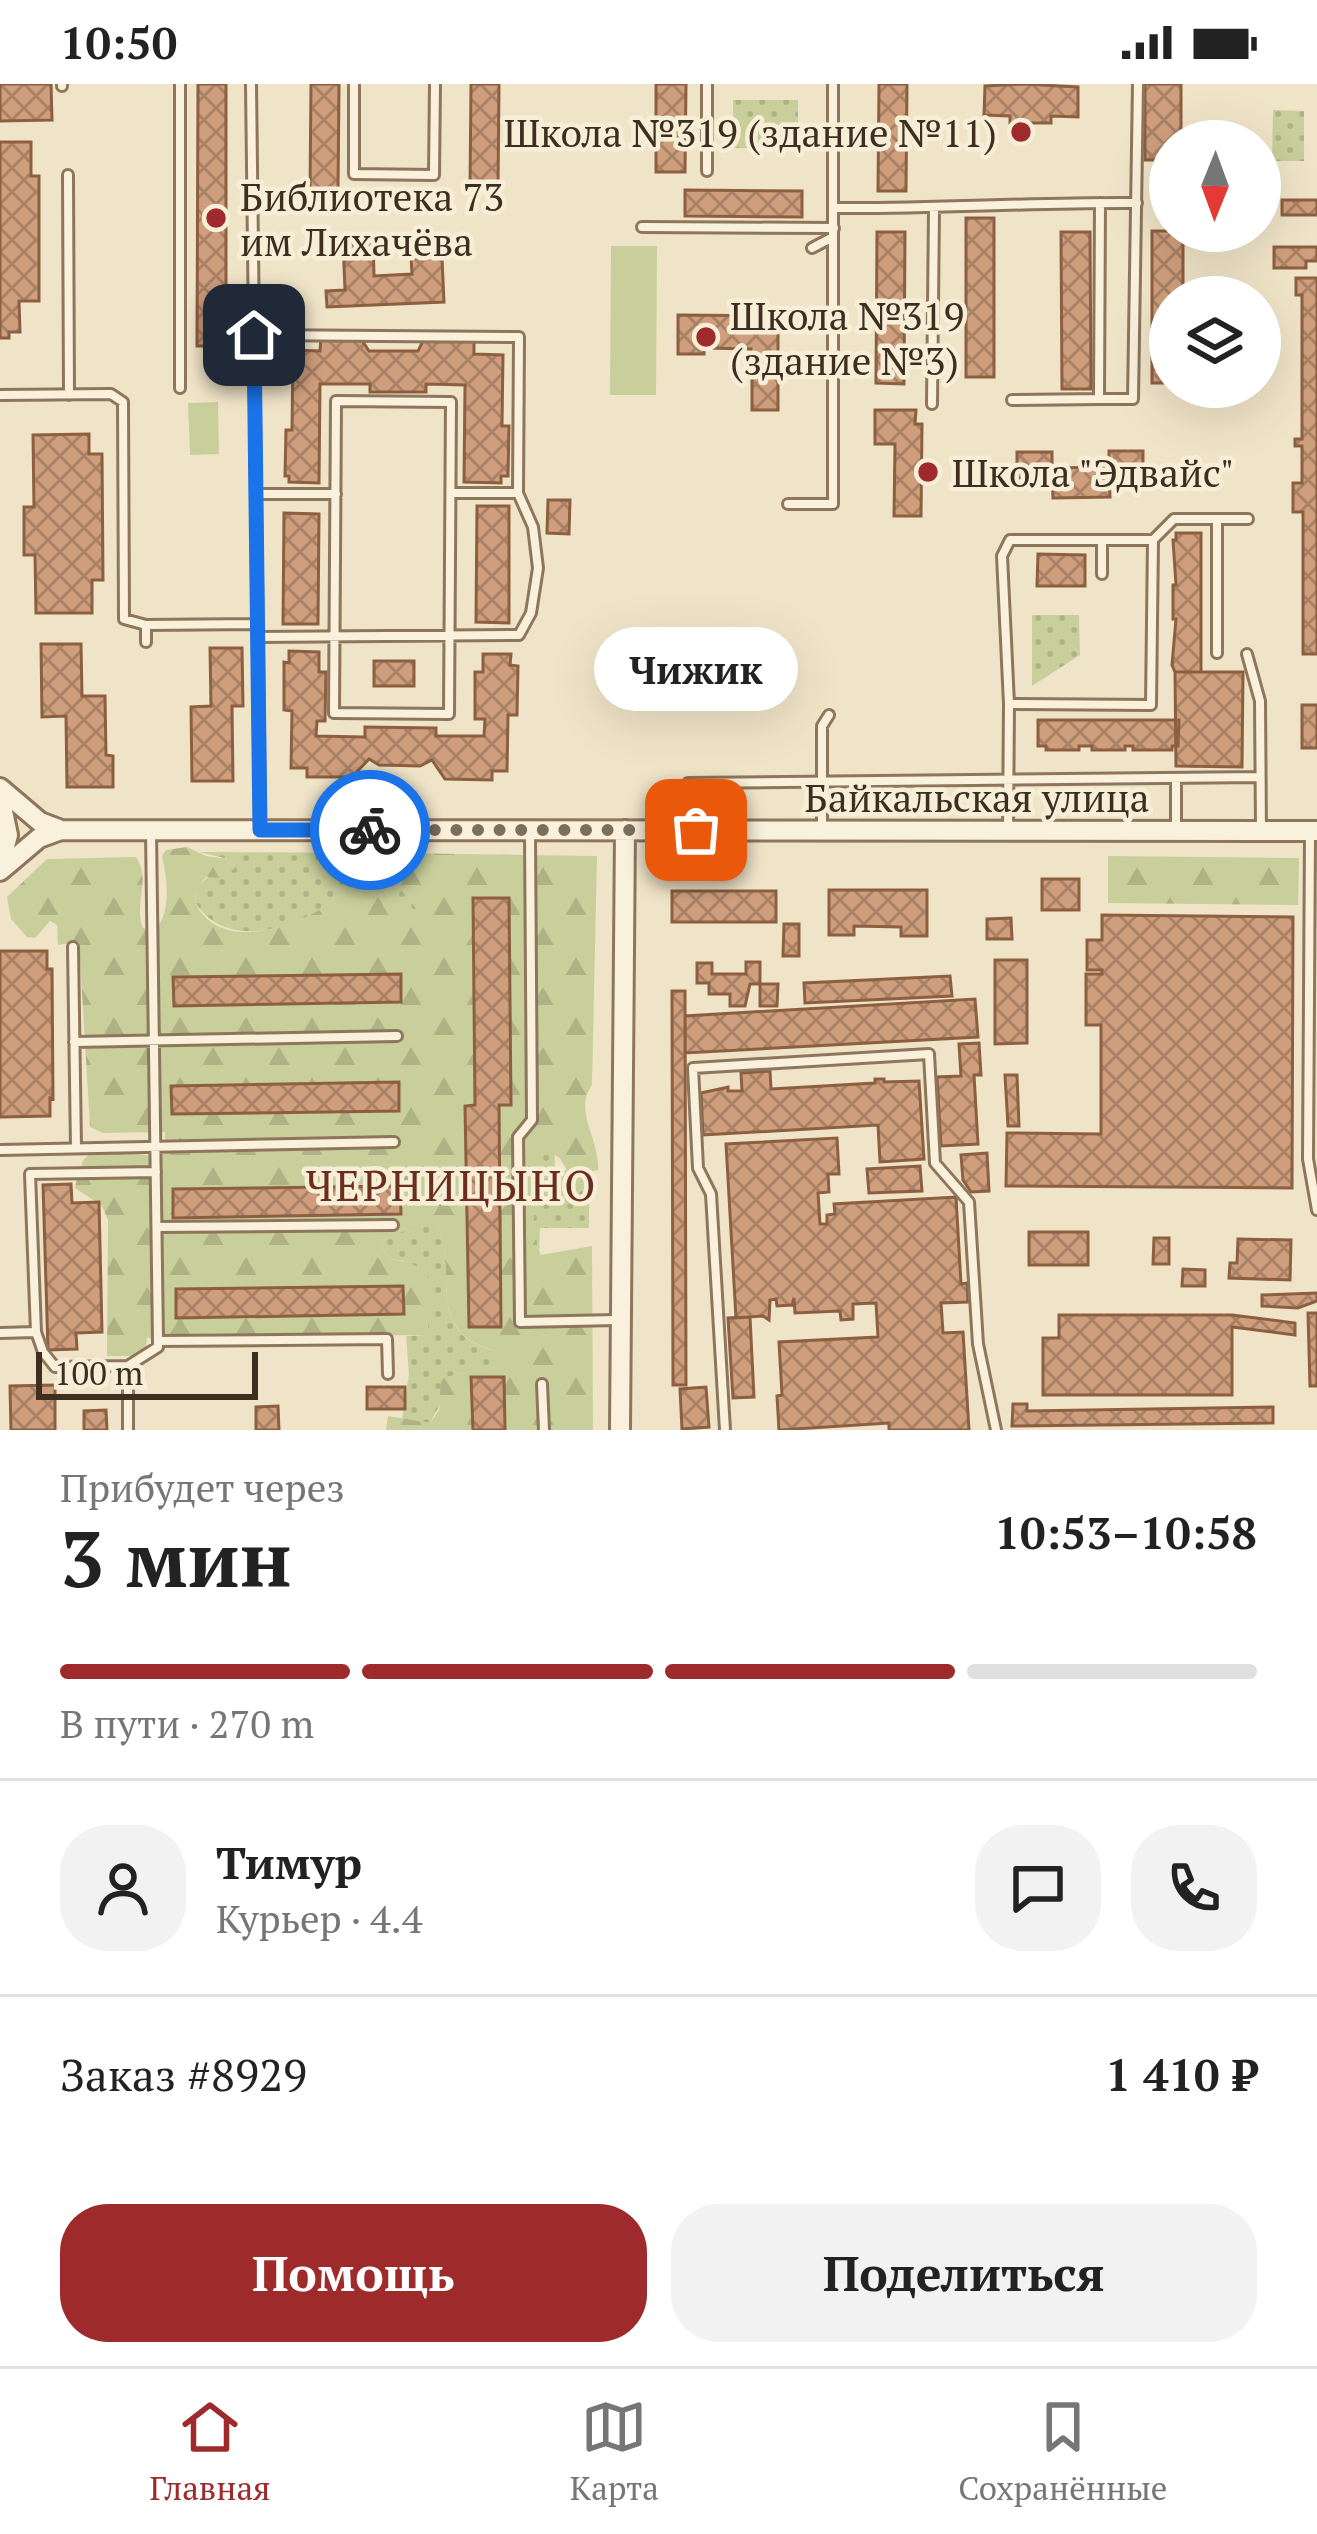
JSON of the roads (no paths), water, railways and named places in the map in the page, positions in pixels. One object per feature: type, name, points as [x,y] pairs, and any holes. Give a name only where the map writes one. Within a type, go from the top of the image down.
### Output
[{"type":"street","points":[[0,788],[40,822],[61,830]]},
{"type":"street","points":[[0,797],[8,835],[0,867]]},
{"type":"street","name":"Байкальская улица","points":[[61,830],[1314,831]]},
{"type":"street","points":[[0,867],[39,838],[61,830]]},
{"type":"street","points":[[620,1430],[625,830]]},
{"type":"lane","points":[[180,84],[180,388]]},
{"type":"lane","points":[[251,84],[260,830]]},
{"type":"lane","points":[[354,84],[354,174],[434,176],[435,84]]},
{"type":"lane","points":[[707,84],[707,171]]},
{"type":"lane","points":[[788,504],[833,504],[833,84]]},
{"type":"lane","points":[[1012,400],[1133,399],[1138,84]]},
{"type":"lane","points":[[68,175],[69,395]]},
{"type":"lane","points":[[1099,399],[1100,203]]},
{"type":"lane","points":[[834,208],[1137,203]]},
{"type":"lane","points":[[932,404],[934,209]]},
{"type":"lane","points":[[642,227],[834,232]]},
{"type":"lane","points":[[812,248],[834,232]]},
{"type":"lane","points":[[254,335],[519,337],[518,493],[533,527],[538,568],[531,614],[519,635],[258,637]]},
{"type":"lane","points":[[0,395],[111,394],[123,402],[124,619],[146,625],[258,624]]},
{"type":"lane","points":[[336,401],[451,402],[449,714],[334,713],[335,494],[336,401]]},
{"type":"lane","points":[[451,493],[518,493]]},
{"type":"lane","points":[[256,494],[335,494]]},
{"type":"lane","points":[[1009,704],[1151,705],[1153,540],[1174,519],[1248,519]]},
{"type":"lane","points":[[1216,653],[1217,519]]},
{"type":"lane","points":[[1008,831],[1009,704],[1002,556],[1010,540],[1153,540]]},
{"type":"lane","points":[[1102,540],[1102,574]]},
{"type":"lane","points":[[146,625],[146,642]]},
{"type":"lane","points":[[1247,654],[1260,701],[1261,831]]},
{"type":"lane","points":[[822,830],[822,726],[830,715]]},
{"type":"lane","points":[[688,783],[1260,777]]},
{"type":"lane","points":[[1176,778],[1177,831]]},
{"type":"lane","points":[[247,789],[260,789]]},
{"type":"lane","points":[[151,830],[155,1040],[158,1348],[128,1366],[55,1367],[36,1332],[30,1174],[156,1172]]},
{"type":"lane","points":[[530,830],[532,1120],[518,1137],[520,1322],[619,1320]]},
{"type":"lane","points":[[1314,831],[1307,855],[1307,1159],[1317,1210]]},
{"type":"lane","points":[[73,947],[76,1148]]},
{"type":"lane","points":[[74,1042],[398,1036]]},
{"type":"lane","points":[[725,1430],[711,1194],[698,1168],[693,1068],[929,1054],[935,1163],[969,1202],[978,1343],[995,1430]]},
{"type":"lane","points":[[0,1150],[394,1142]]},
{"type":"lane","points":[[157,1227],[393,1225]]},
{"type":"lane","points":[[0,1333],[36,1332]]},
{"type":"lane","points":[[158,1341],[387,1339],[388,1374]]},
{"type":"lane","points":[[128,1366],[128,1430]]},
{"type":"lane","points":[[542,1384],[544,1430]]},
{"type":"place","name":"Школа №319 (здание №11)","points":[[1021,132]]},
{"type":"place","name":"Библиотека 73 им Лихачёва","points":[[216,218]]},
{"type":"place","name":"Школа №319 (здание №3)","points":[[706,337]]},
{"type":"place","name":"Школа \"Эдвайс\"","points":[[928,472]]},
{"type":"place","name":"Чижик","points":[[696,830]]},
{"type":"district","name":"ЧЕРНИЦЫНО","points":[[452,1185]]}]
